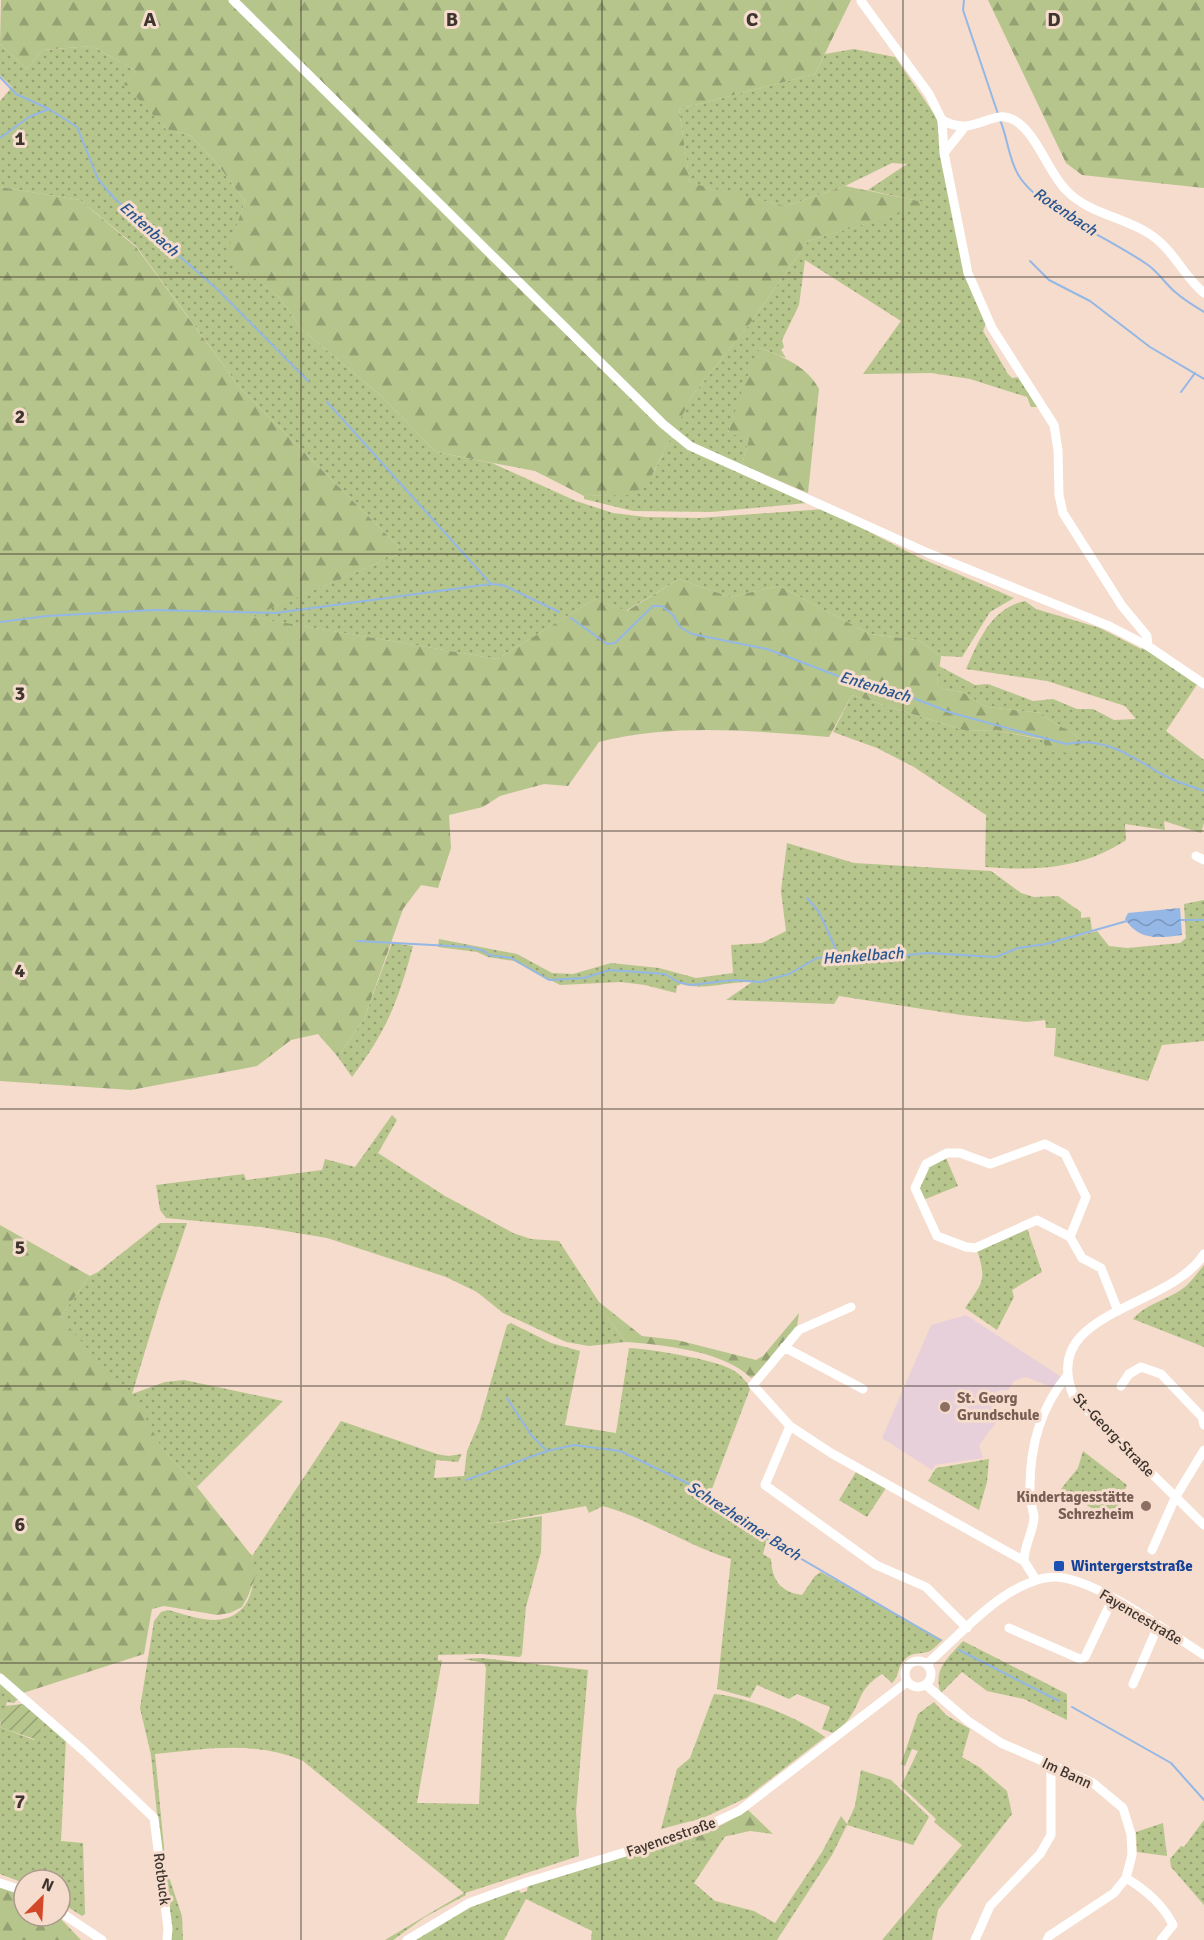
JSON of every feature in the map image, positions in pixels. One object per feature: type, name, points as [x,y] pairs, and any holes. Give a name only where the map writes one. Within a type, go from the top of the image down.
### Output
[{"type":"street","points":[[233,0],[663,424],[690,446],[928,554],[1109,626],[1148,646],[1204,684]]},
{"type":"street","points":[[861,1],[929,94],[942,120],[945,153],[968,273],[992,328],[1054,425],[1059,450],[1059,495],[1063,513],[1122,606],[1147,636],[1148,646]]},
{"type":"street","points":[[942,120],[964,128],[1000,118],[1018,123],[1066,191],[1079,202],[1149,233],[1179,260],[1204,292]]},
{"type":"street","points":[[945,153],[964,128]]},
{"type":"street","points":[[1070,1237],[1086,1197],[1065,1154],[1045,1144],[990,1164],[960,1153],[947,1153],[926,1164],[915,1188],[937,1236],[966,1247],[975,1248],[1038,1220],[1070,1237],[1082,1258],[1101,1268],[1118,1311]]},
{"type":"street","name":"St.-Georg-Straße","points":[[1204,1254],[1172,1285],[1084,1330],[1071,1350],[1066,1377],[1074,1397],[1174,1498],[1204,1525]]},
{"type":"street","points":[[851,1307],[799,1330],[753,1385],[790,1426],[885,1484],[1024,1561],[1036,1581]]},
{"type":"street","points":[[784,1347],[863,1389]]},
{"type":"street","points":[[1121,1386],[1129,1374],[1141,1367],[1161,1374],[1202,1417],[1204,1425]]},
{"type":"street","points":[[1024,1561],[1024,1546],[1034,1519],[1030,1476],[1035,1438],[1052,1395],[1066,1377]]},
{"type":"street","points":[[790,1426],[765,1485],[876,1565],[926,1587],[968,1628]]},
{"type":"street","points":[[1152,1550],[1174,1498],[1204,1450]]},
{"type":"street","name":"Fayencestraße","points":[[406,1940],[469,1903],[527,1882],[688,1833],[739,1811],[907,1682],[905,1673],[908,1665],[915,1661],[927,1664],[1003,1597],[1036,1581],[1053,1577],[1077,1580],[1113,1598],[1204,1655]]},
{"type":"street","points":[[1009,1628],[1080,1659],[1085,1657],[1113,1598]]},
{"type":"street","points":[[1133,1684],[1158,1626]]},
{"type":"street","points":[[907,1682],[918,1687],[926,1684],[932,1674],[927,1664]]},
{"type":"street","name":"Rotbuck","points":[[0,1678],[86,1752],[154,1818],[168,1929],[167,1940]]},
{"type":"street","name":"Im Bann","points":[[926,1684],[968,1721],[1001,1743],[1093,1783],[1123,1808],[1131,1834],[1132,1855],[1126,1878]]},
{"type":"street","points":[[975,1940],[990,1906],[1040,1854],[1051,1835],[1051,1766]]},
{"type":"street","points":[[1047,1940],[1049,1936],[1114,1893],[1126,1878],[1141,1887],[1167,1912],[1173,1925],[1161,1940]]},
{"type":"street","points":[[72,1920],[102,1940]]},
{"type":"shaded area","name":"St. Georg Grundschule","points":[[966,1315],[1063,1378],[1054,1388],[1026,1377],[1014,1381],[1008,1390],[997,1391],[995,1424],[979,1445],[983,1458],[935,1465],[932,1470],[882,1438],[931,1325]]},
{"type":"green space","points":[[1,0],[851,0],[815,74],[679,109],[690,183],[786,206],[845,186],[933,204],[808,241],[752,321],[692,396],[647,485],[629,495],[584,496],[535,471],[436,452],[379,394],[301,329],[279,297],[226,256],[245,201],[215,161],[191,136],[166,129],[124,84],[136,71],[92,46],[42,50],[27,69],[0,44]]},
{"type":"green space","points":[[988,0],[1204,0],[1204,188],[1082,175],[1066,163]]},
{"type":"green space","points":[[0,44],[27,69],[42,50],[92,46],[136,71],[125,84],[166,129],[191,136],[215,161],[245,201],[227,256],[279,297],[301,329],[379,394],[436,452],[492,463],[576,501],[613,513],[646,517],[699,518],[825,509],[918,557],[1014,598],[990,612],[962,657],[941,656],[918,640],[870,634],[779,586],[730,597],[679,579],[626,611],[595,599],[497,659],[250,617],[404,552],[241,389],[136,246],[80,200],[0,187],[0,101],[12,87],[0,75]]},
{"type":"green space","points":[[854,49],[895,57],[937,118],[941,152],[986,323],[983,331],[1008,374],[1012,378],[1020,377],[1041,407],[1031,407],[1027,397],[970,379],[931,373],[863,374],[901,321],[805,260],[799,305],[782,340],[784,347],[781,350],[786,358],[760,348],[728,432],[749,439],[742,465],[695,444],[674,430],[692,396],[752,321],[808,241],[931,204],[868,190],[907,164],[892,163],[845,186],[786,206],[690,184],[679,109],[815,74],[825,54]]},
{"type":"green space","points":[[0,187],[80,200],[136,247],[241,389],[404,552],[251,617],[497,659],[595,599],[627,611],[679,579],[730,597],[779,586],[870,634],[918,640],[941,656],[937,685],[944,689],[962,692],[987,707],[1042,713],[1046,718],[1073,733],[1081,742],[1074,753],[1048,752],[1042,739],[995,730],[966,731],[852,695],[829,737],[685,730],[656,732],[599,742],[568,786],[544,784],[500,796],[483,807],[449,815],[451,848],[438,888],[421,885],[403,909],[364,1019],[338,1057],[318,1034],[291,1040],[257,1066],[131,1090],[0,1081]]},
{"type":"green space","points":[[760,348],[801,368],[819,389],[808,493],[742,465],[749,439],[728,433],[744,384]]},
{"type":"green space","points":[[671,437],[807,503],[711,512],[633,511],[584,499],[584,496],[622,494],[642,487],[655,470]]},
{"type":"green space","points":[[1025,601],[1036,609],[1100,628],[1141,649],[1143,647],[1198,683],[1166,731],[1204,760],[1204,823],[1201,833],[1164,821],[1165,830],[1125,824],[1126,840],[1093,857],[1040,868],[985,867],[986,815],[914,767],[877,748],[833,732],[852,695],[966,731],[995,730],[1077,747],[1081,742],[1073,733],[1046,718],[1042,713],[987,707],[962,692],[944,689],[937,685],[939,666],[975,685],[988,684],[1033,701],[1053,699],[1077,709],[1093,709],[1114,720],[1136,719],[1125,706],[1047,681],[966,669],[981,637],[995,618],[1003,610]]},
{"type":"green space","points":[[787,843],[854,863],[991,871],[1021,893],[1034,897],[1058,896],[1081,912],[1081,918],[1090,917],[1092,930],[1066,939],[1097,931],[1109,946],[1127,948],[1180,943],[1186,938],[1184,904],[1204,900],[1204,1041],[1162,1045],[1148,1081],[1054,1056],[1056,1028],[1046,1028],[1045,1020],[1027,1022],[961,1015],[839,996],[834,1004],[726,1000],[752,982],[699,987],[681,984],[677,986],[676,993],[621,982],[560,985],[514,961],[488,957],[477,952],[438,947],[439,939],[517,954],[552,973],[573,974],[611,963],[659,968],[696,978],[733,973],[731,945],[762,943],[786,931],[781,891]]},
{"type":"green space","points":[[392,943],[413,946],[408,966],[383,1030],[352,1077],[338,1057],[364,1019]]},
{"type":"green space","points":[[392,1115],[397,1120],[378,1153],[445,1196],[513,1233],[531,1239],[559,1241],[599,1302],[598,1305],[626,1342],[589,1346],[566,1342],[503,1313],[477,1292],[446,1277],[327,1238],[261,1227],[166,1218],[160,1210],[156,1185],[244,1174],[246,1180],[322,1170],[325,1159],[355,1167]]},
{"type":"green space","points":[[946,1158],[958,1186],[923,1200],[918,1188],[928,1166]]},
{"type":"green space","points":[[160,1223],[187,1223],[132,1394],[165,1382],[184,1380],[283,1401],[197,1487],[162,1448],[60,1317],[90,1276]]},
{"type":"green space","points":[[0,1225],[90,1276],[60,1317],[140,1408],[162,1448],[197,1487],[252,1556],[256,1575],[242,1607],[230,1613],[217,1615],[164,1606],[152,1609],[144,1654],[20,1694],[0,1673]]},
{"type":"green space","points":[[1027,1228],[1042,1272],[1012,1290],[1014,1297],[997,1330],[965,1308],[982,1281],[982,1268],[977,1250]]},
{"type":"green space","points":[[1204,1265],[1204,1347],[1133,1319],[1145,1309],[1185,1287]]},
{"type":"green space","points":[[599,1302],[642,1336],[677,1340],[756,1360],[763,1356],[799,1313],[797,1326],[759,1373],[751,1378],[725,1361],[693,1351],[626,1342],[598,1305]]},
{"type":"green space","points":[[511,1323],[551,1343],[580,1351],[565,1425],[616,1433],[629,1348],[696,1358],[722,1365],[737,1373],[750,1389],[710,1494],[767,1538],[763,1554],[771,1559],[773,1573],[779,1584],[788,1591],[802,1595],[815,1576],[821,1572],[943,1640],[928,1652],[913,1654],[905,1659],[892,1683],[882,1674],[868,1685],[848,1720],[833,1733],[822,1729],[830,1707],[797,1694],[789,1699],[757,1685],[750,1698],[717,1689],[731,1559],[698,1547],[620,1511],[603,1506],[589,1513],[586,1506],[488,1524],[542,1516],[541,1552],[526,1607],[522,1654],[520,1657],[481,1654],[438,1655],[438,1661],[442,1660],[417,1803],[479,1804],[486,1668],[484,1663],[463,1659],[481,1658],[588,1670],[576,1811],[579,1856],[465,1893],[466,1895],[425,1917],[393,1940],[385,1940],[464,1893],[303,1761],[285,1754],[248,1748],[211,1748],[155,1754],[166,1868],[182,1916],[183,1940],[170,1940],[151,1755],[140,1708],[154,1621],[161,1612],[168,1610],[215,1620],[237,1614],[244,1607],[252,1588],[252,1556],[341,1421],[437,1454],[448,1456],[462,1454],[458,1462],[436,1460],[434,1478],[464,1476],[467,1451],[479,1423],[507,1325]]},
{"type":"green space","points":[[1083,1451],[1127,1485],[1112,1521],[1061,1489],[1078,1468]]},
{"type":"green space","points":[[989,1459],[987,1482],[979,1510],[928,1481],[936,1468]]},
{"type":"green space","points":[[856,1472],[886,1488],[867,1517],[839,1500]]},
{"type":"green space","points":[[963,1641],[1067,1694],[1067,1720],[1024,1699],[987,1691],[962,1672],[941,1693],[940,1671],[943,1664]]},
{"type":"green space","points":[[0,1682],[18,1699],[14,1703],[7,1702],[0,1724]]},
{"type":"green space","points":[[714,1694],[741,1699],[771,1709],[825,1737],[746,1798],[703,1818],[661,1829],[677,1769],[690,1758]]},
{"type":"green space","points":[[934,1702],[946,1715],[970,1729],[962,1757],[979,1767],[1007,1791],[1012,1814],[938,1910],[932,1940],[882,1940],[962,1845],[934,1822],[936,1819],[901,1786],[918,1751],[912,1749],[905,1766],[901,1764],[918,1714]]},
{"type":"green space","points":[[23,1704],[43,1721],[37,1740],[0,1727],[4,1706]]},
{"type":"green space","points":[[43,1721],[66,1740],[61,1841],[83,1843],[85,1914],[82,1916],[72,1910],[72,1868],[12,1868],[12,1878],[0,1874],[0,1727],[34,1740]]},
{"type":"green space","points":[[861,1770],[891,1780],[929,1817],[913,1845],[847,1825],[832,1855],[777,1940],[591,1940],[592,1931],[526,1899],[504,1940],[413,1940],[471,1906],[517,1888],[521,1893],[527,1891],[528,1885],[690,1836],[691,1844],[726,1835],[694,1883],[715,1901],[754,1911],[775,1923],[822,1852],[841,1816],[847,1824],[855,1806]]},
{"type":"green space","points":[[748,1810],[773,1834],[750,1831],[691,1844],[690,1836],[720,1826]]},
{"type":"green space","points":[[1204,1820],[1204,1905],[1171,1867],[1170,1859],[1181,1846],[1184,1847]]},
{"type":"green space","points":[[1163,1823],[1167,1856],[1137,1852],[1136,1832]]},
{"type":"green space","points":[[0,1886],[12,1890],[12,1928],[70,1928],[81,1940],[0,1940]]},
{"type":"water","points":[[1180,908],[1182,935],[1158,937],[1143,935],[1125,919],[1128,913]]},
{"type":"waterway","name":"Rotenbach","points":[[964,0],[963,10],[998,114]]},
{"type":"waterway","name":"Entenbach","points":[[0,77],[16,94],[49,109],[77,127],[98,179],[115,199],[218,290],[308,381]]},
{"type":"waterway","points":[[0,138],[29,117],[49,109]]},
{"type":"waterway","name":"Rotenbach","points":[[1000,120],[1015,169],[1029,189],[1060,213],[1148,265],[1177,294],[1204,312]]},
{"type":"waterway","points":[[1030,261],[1049,280],[1090,301],[1150,347],[1204,379]]},
{"type":"waterway","points":[[1181,392],[1195,373]]},
{"type":"waterway","name":"Entenbach","points":[[327,402],[491,584],[503,585],[559,612]]},
{"type":"waterway","points":[[0,622],[47,616],[154,610],[275,613],[491,584]]},
{"type":"waterway","name":"Entenbach","points":[[571,618],[607,644],[615,643],[653,606],[662,606],[673,615],[680,627],[692,634],[767,649],[846,679],[895,691],[952,713],[1066,744],[1081,742],[1108,746],[1133,757],[1169,778],[1204,791]]},
{"type":"waterway","points":[[807,898],[819,912],[839,956]]},
{"type":"waterway","name":"Henkelbach","points":[[1181,920],[1204,920]]},
{"type":"waterway","name":"Henkelbach","points":[[357,941],[470,947],[489,955],[511,958],[549,980],[584,978],[610,970],[665,974],[678,982],[691,985],[734,980],[760,982],[789,974],[817,958],[889,957],[927,953],[996,957],[1018,948],[1046,944],[1127,921]]},
{"type":"waterway","points":[[507,1398],[531,1435],[547,1451]]},
{"type":"waterway","name":"Schrezheimer Bach","points":[[466,1480],[547,1451],[574,1445],[620,1451],[706,1492],[757,1533],[940,1640]]},
{"type":"waterway","name":"Schrezheimer Bach","points":[[959,1650],[1059,1701]]},
{"type":"waterway","name":"Schrezheimer Bach","points":[[1072,1707],[1171,1763],[1204,1800]]},
{"type":"place","name":"St. Georg Grundschule","points":[[945,1407]]},
{"type":"place","name":"Kindertagesstätte Schrezheim","points":[[1146,1506]]},
{"type":"place","name":"Wintergerststraße","points":[[1059,1566]]}]
